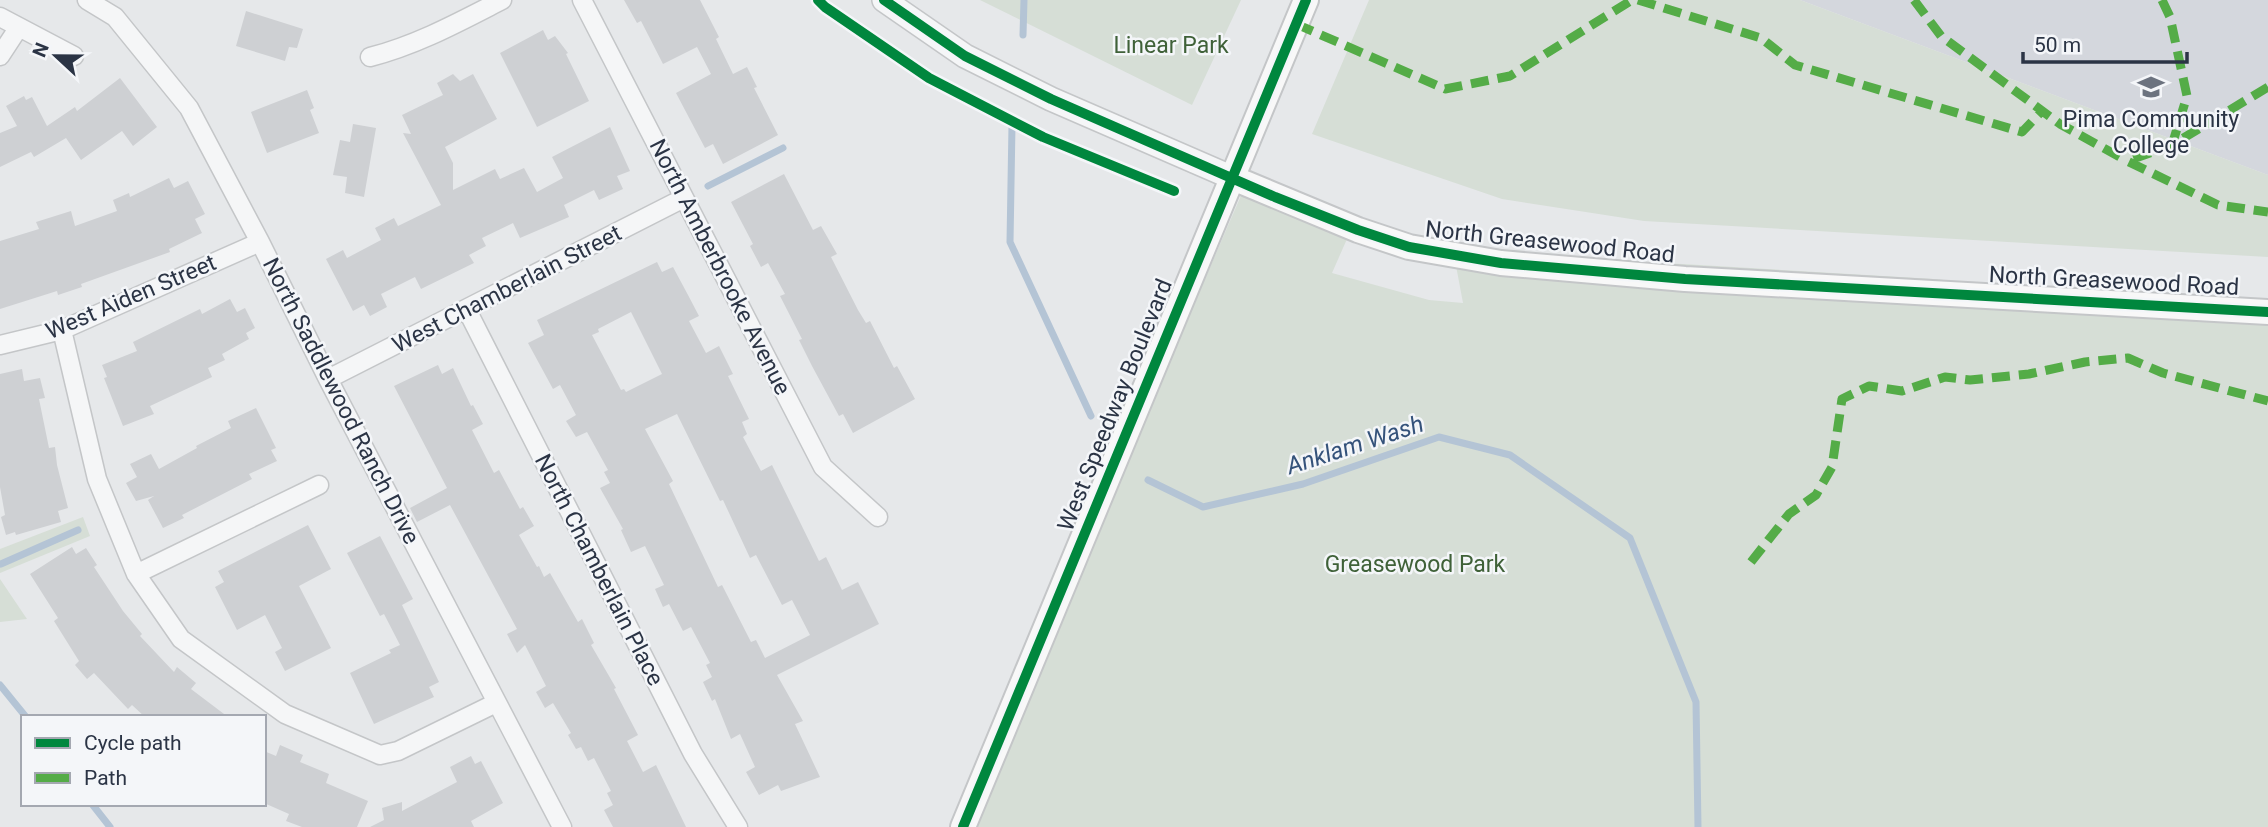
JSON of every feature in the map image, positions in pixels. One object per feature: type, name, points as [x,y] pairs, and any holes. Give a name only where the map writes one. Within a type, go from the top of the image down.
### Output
[{"type":"main road","name":"West Speedway Boulevard","points":[[963,827],[1306,0]]},
{"type":"main road","name":"North Greasewood Road","points":[[1233,178],[1358,230],[1409,247],[1501,263],[1685,279],[2268,312]]},
{"type":"street","name":"North Saddlewood Ranch Drive","points":[[87,0],[115,17],[188,108],[562,827]]},
{"type":"street","points":[[370,57],[413,44],[502,0]]},
{"type":"street","name":"North Amberbrooke Avenue","points":[[582,0],[823,467],[878,517]]},
{"type":"street","name":"North Greasewood Road","points":[[884,0],[965,56],[1051,99],[1233,178]]},
{"type":"street","points":[[0,17],[74,55]]},
{"type":"street","points":[[0,57],[19,27]]},
{"type":"street","name":"West Chamberlain Street","points":[[328,379],[684,198]]},
{"type":"street","name":"West Aiden Street","points":[[0,345],[62,330],[260,242]]},
{"type":"street","name":"North Chamberlain Place","points":[[467,310],[693,754],[738,827]]},
{"type":"street","points":[[62,330],[97,479],[136,575],[181,639],[285,714],[380,758],[496,703]]},
{"type":"street","points":[[136,575],[319,485]]},
{"type":"shaded area","name":"Pima Community College","points":[[1800,0],[2268,0],[2268,175]]},
{"type":"green space","name":"Linear Park","points":[[980,0],[1241,0],[1192,105]]},
{"type":"green space","points":[[1369,0],[1800,0],[2268,175],[2268,257],[1644,221],[1502,199],[1312,134]]},
{"type":"green space","name":"Greasewood Park","points":[[1246,184],[1354,223],[1332,273],[1429,300],[1463,303],[1454,255],[1683,264],[1934,279],[2268,315],[2268,827],[968,827]]},
{"type":"green space","points":[[83,517],[90,536],[0,573],[0,549]]},
{"type":"green space","points":[[0,579],[27,619],[0,622]]},
{"type":"building","points":[[624,0],[700,0],[719,37],[716,39],[733,74],[747,67],[757,87],[754,88],[778,135],[723,164],[713,144],[705,148],[676,93],[711,74],[697,47],[663,64],[641,21],[637,23]]},
{"type":"building","points":[[246,11],[303,29],[297,48],[289,47],[285,61],[236,46]]},
{"type":"building","points":[[543,30],[548,40],[555,36],[568,53],[566,54],[589,101],[537,127],[500,53]]},
{"type":"building","points":[[453,74],[460,81],[473,74],[497,119],[445,147],[453,163],[453,190],[495,169],[500,179],[524,168],[537,192],[563,178],[552,157],[610,127],[630,171],[617,176],[623,189],[599,200],[594,190],[564,205],[569,217],[520,238],[513,223],[482,238],[486,246],[469,255],[474,263],[421,289],[415,277],[381,294],[387,307],[370,316],[364,305],[353,311],[326,259],[343,250],[347,258],[381,240],[375,228],[394,218],[398,226],[441,205],[403,133],[411,134],[402,115],[443,95],[437,83]]},
{"type":"building","points":[[120,78],[157,127],[133,146],[122,131],[81,160],[66,138],[34,157],[31,152],[0,167],[0,133],[17,126],[6,106],[24,96],[26,100],[32,97],[47,126],[75,107],[77,111]]},
{"type":"building","points":[[307,90],[314,108],[310,110],[319,133],[267,153],[251,112]]},
{"type":"building","points":[[353,124],[376,128],[364,197],[345,193],[347,177],[333,175],[340,140],[350,142]]},
{"type":"building","points":[[784,174],[813,230],[821,226],[837,254],[831,257],[858,310],[866,323],[870,321],[894,368],[897,366],[915,399],[853,433],[843,414],[839,416],[812,366],[799,340],[802,339],[780,296],[785,294],[768,263],[761,267],[750,246],[753,244],[731,202]]},
{"type":"building","points":[[169,178],[174,188],[188,181],[205,214],[195,219],[202,233],[169,249],[170,252],[81,284],[82,287],[58,295],[57,291],[0,309],[0,241],[39,229],[36,222],[71,211],[75,226],[117,211],[113,200],[129,193],[130,197]]},
{"type":"building","points":[[657,262],[662,272],[673,267],[699,316],[689,321],[706,353],[719,346],[733,374],[728,376],[749,419],[742,422],[747,434],[743,437],[761,471],[772,465],[819,561],[826,557],[842,590],[858,582],[879,624],[777,675],[803,721],[795,724],[820,777],[781,791],[778,785],[759,795],[746,772],[755,767],[740,734],[731,739],[715,699],[712,701],[703,682],[712,677],[706,665],[710,663],[691,627],[683,631],[669,604],[663,607],[655,589],[664,585],[645,546],[631,552],[621,530],[623,529],[600,488],[610,483],[604,472],[608,470],[587,432],[576,437],[566,421],[576,415],[560,385],[553,389],[528,343],[544,335],[537,320]],"holes":[[[631,312],[662,374],[626,392],[621,390],[592,335],[599,332],[598,329]],[[677,414],[720,501],[723,500],[750,558],[756,555],[782,605],[792,600],[810,635],[765,658],[756,640],[751,642],[722,585],[718,587],[669,484],[673,481],[645,429]]]},
{"type":"building","points":[[230,299],[237,312],[245,308],[255,328],[246,333],[249,339],[222,354],[225,360],[208,368],[212,377],[150,406],[154,414],[123,426],[104,378],[107,377],[102,365],[137,351],[133,342],[200,309],[202,314]]},
{"type":"building","points":[[438,365],[442,374],[453,368],[471,406],[473,405],[483,424],[472,430],[494,473],[499,470],[520,509],[523,507],[534,526],[519,535],[544,577],[550,573],[578,622],[582,619],[594,643],[591,645],[616,688],[614,689],[638,735],[627,741],[643,772],[656,765],[686,827],[613,827],[604,810],[613,805],[607,793],[611,791],[594,758],[588,761],[581,747],[576,749],[568,735],[571,733],[553,703],[545,708],[536,692],[546,686],[525,645],[517,653],[507,634],[517,629],[450,505],[417,522],[410,508],[447,488],[394,386]]},
{"type":"building","points":[[22,369],[24,381],[40,378],[45,398],[39,399],[49,448],[55,447],[68,508],[58,511],[61,522],[16,535],[15,532],[6,535],[1,517],[5,515],[0,487],[0,374]]},
{"type":"building","points":[[256,408],[276,448],[271,450],[277,461],[249,474],[252,479],[182,515],[184,518],[163,528],[148,500],[154,496],[136,501],[126,483],[137,477],[130,464],[151,454],[159,469],[231,428],[228,421]]},
{"type":"building","points":[[308,525],[331,569],[299,586],[331,648],[285,671],[275,652],[282,648],[265,615],[237,630],[215,587],[224,582],[218,571]]},
{"type":"building","points":[[380,536],[413,599],[402,605],[439,682],[429,687],[434,697],[374,724],[350,673],[391,653],[389,650],[400,645],[384,614],[380,616],[347,553]]},
{"type":"building","points":[[72,547],[76,554],[86,548],[97,565],[94,567],[142,634],[140,636],[174,672],[177,667],[196,683],[191,689],[225,715],[143,715],[132,705],[128,709],[94,673],[87,679],[75,665],[79,661],[54,621],[58,618],[30,574]]},
{"type":"building","points":[[280,745],[303,755],[300,762],[329,774],[326,783],[368,801],[357,827],[302,827],[286,821],[289,814],[266,804],[266,752],[276,756]]},
{"type":"building","points":[[471,756],[475,764],[481,761],[503,803],[471,821],[474,827],[370,827],[384,820],[382,808],[402,802],[402,811],[457,782],[450,767]]},
{"type":"waterway","name":"Anklam Wash","points":[[1023,35],[1024,0]]},
{"type":"waterway","name":"Anklam Wash","points":[[1012,125],[1010,242],[1091,416]]},
{"type":"waterway","points":[[708,186],[783,148]]},
{"type":"waterway","name":"Anklam Wash","points":[[1148,480],[1203,507],[1303,484],[1439,437],[1510,455],[1630,538],[1696,702],[1698,827]]},
{"type":"waterway","points":[[1,564],[78,530]]},
{"type":"waterway","points":[[0,685],[24,715]]},
{"type":"waterway","points":[[94,806],[110,827]]},
{"type":"marked path","points":[[1296,24],[1445,89],[1510,76],[1632,0]]},
{"type":"marked path","points":[[1638,0],[1761,38],[1795,65],[2022,132],[2042,111]]},
{"type":"marked path","points":[[1914,0],[1941,36],[2060,124],[2127,161]]},
{"type":"marked path","points":[[2162,0],[2170,17],[2187,96],[2172,145]]},
{"type":"marked path","points":[[2268,87],[2172,145],[2127,161],[2218,205],[2268,212]]},
{"type":"marked path","points":[[1751,562],[1789,514],[1816,495],[1832,467],[1842,399],[1869,386],[1902,391],[1945,377],[1970,380],[2029,374],[2085,362],[2128,358],[2163,373],[2268,401]]},
{"type":"cycle path","points":[[818,0],[929,78],[1043,137],[1174,191]]},
{"type":"cycle path","points":[[884,0],[965,56],[1051,99],[1275,197],[1409,247],[1501,263],[1685,279],[2268,312]]},
{"type":"cycle path","points":[[963,827],[1306,0]]},
{"type":"place","name":"Pima Community College","points":[[2151,87]]}]
